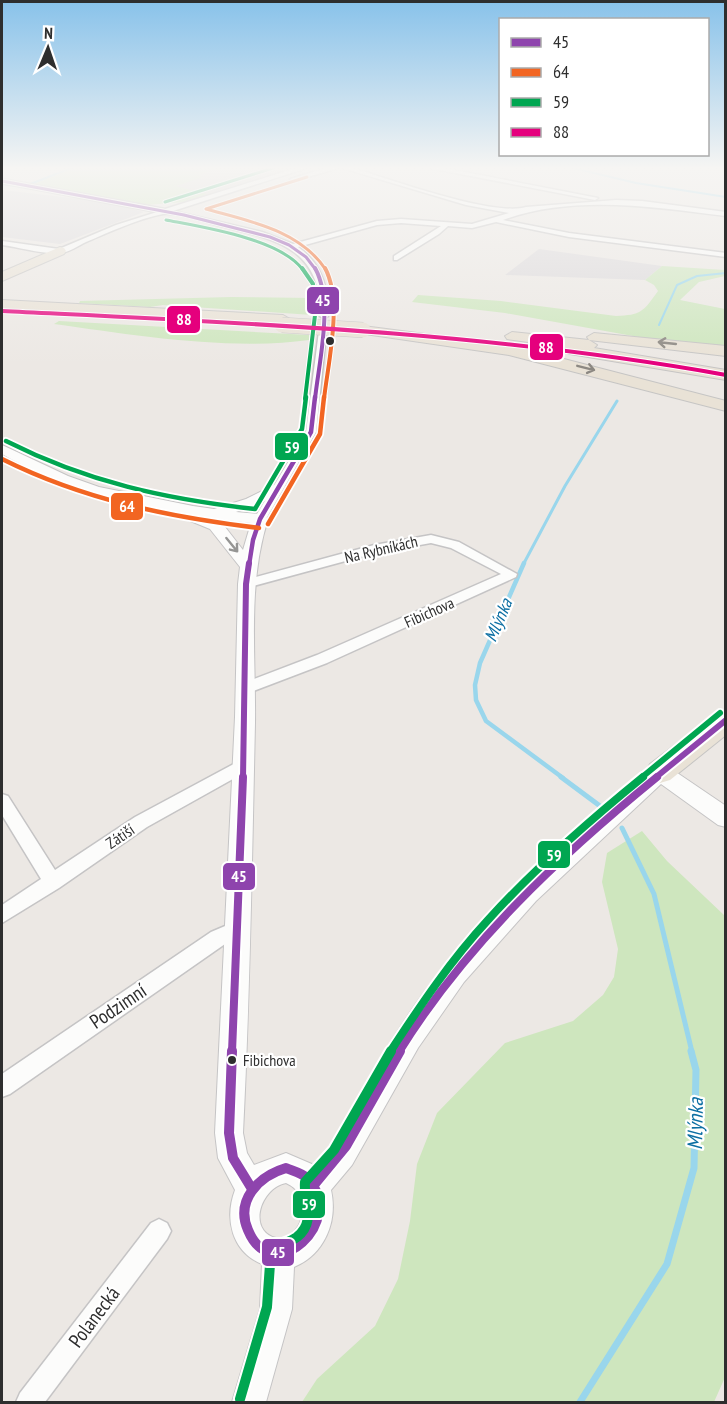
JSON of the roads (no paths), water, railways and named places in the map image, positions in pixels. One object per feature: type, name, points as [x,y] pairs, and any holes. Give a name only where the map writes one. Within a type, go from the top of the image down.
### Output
[{"type":"highway","points":[[2,277],[60,251]]},
{"type":"highway","points":[[2,304],[528,338],[726,367]]},
{"type":"highway","points":[[2,311],[282,322]]},
{"type":"highway","points":[[363,327],[591,337],[726,351]]},
{"type":"highway","points":[[363,327],[568,349],[726,375]]},
{"type":"highway","points":[[363,327],[510,350],[726,406]]},
{"type":"highway","points":[[660,772],[726,720]]},
{"type":"street","points":[[2,243],[60,251],[99,234]]},
{"type":"street","points":[[257,234],[291,247],[307,259],[319,274],[325,301],[324,316]]},
{"type":"street","points":[[291,247],[339,234]]},
{"type":"street","points":[[397,258],[433,234]]},
{"type":"street","points":[[562,234],[726,255]]},
{"type":"street","points":[[252,1189],[233,1158],[229,1121],[234,1045],[246,688],[247,575],[260,519],[311,432],[322,333]]},
{"type":"street","points":[[2,448],[37,468],[74,484],[120,498],[174,510],[260,519]]},
{"type":"street","points":[[174,510],[202,511],[242,506],[260,499],[278,487]]},
{"type":"street","points":[[174,510],[216,526],[247,575]]},
{"type":"street","name":"Na Rybníkách","points":[[247,575],[431,539],[455,545],[511,574]]},
{"type":"street","name":"Fibichova","points":[[246,688],[322,658],[511,574]]},
{"type":"street","name":"Zátiší","points":[[2,915],[141,822],[243,765]]},
{"type":"street","points":[[313,1186],[342,1155],[393,1062],[456,972],[517,903],[660,772],[726,818]]},
{"type":"street","points":[[2,801],[53,882]]},
{"type":"street","name":"Podzimní","points":[[2,1086],[218,938],[237,930]]},
{"type":"street","points":[[286,1168],[302,1173],[313,1186],[319,1204],[314,1230],[302,1246],[291,1252],[279,1254],[268,1252],[259,1246],[248,1231],[245,1220],[246,1207],[252,1189],[259,1179],[269,1172],[286,1168]]},
{"type":"street","name":"Polanecká","points":[[29,1402],[159,1231]]},
{"type":"street","points":[[249,1402],[276,1309],[279,1254]]},
{"type":"waterway","name":"Mlýnka","points":[[659,325],[677,285],[697,276],[726,273]]},
{"type":"waterway","name":"Mlýnka","points":[[524,564],[565,486],[617,401]]},
{"type":"waterway","name":"Mlýnka","points":[[524,564],[480,663],[475,685],[476,700],[486,721],[563,778]]},
{"type":"waterway","name":"Mlýnka","points":[[561,777],[600,806]]},
{"type":"waterway","name":"Mlýnka","points":[[622,828],[654,894],[692,1052]]},
{"type":"waterway","name":"Mlýnka","points":[[580,1402],[667,1264],[694,1168],[696,1070],[691,1051]]},
{"type":"place","name":"Fibichova","points":[[232,1060]]}]
